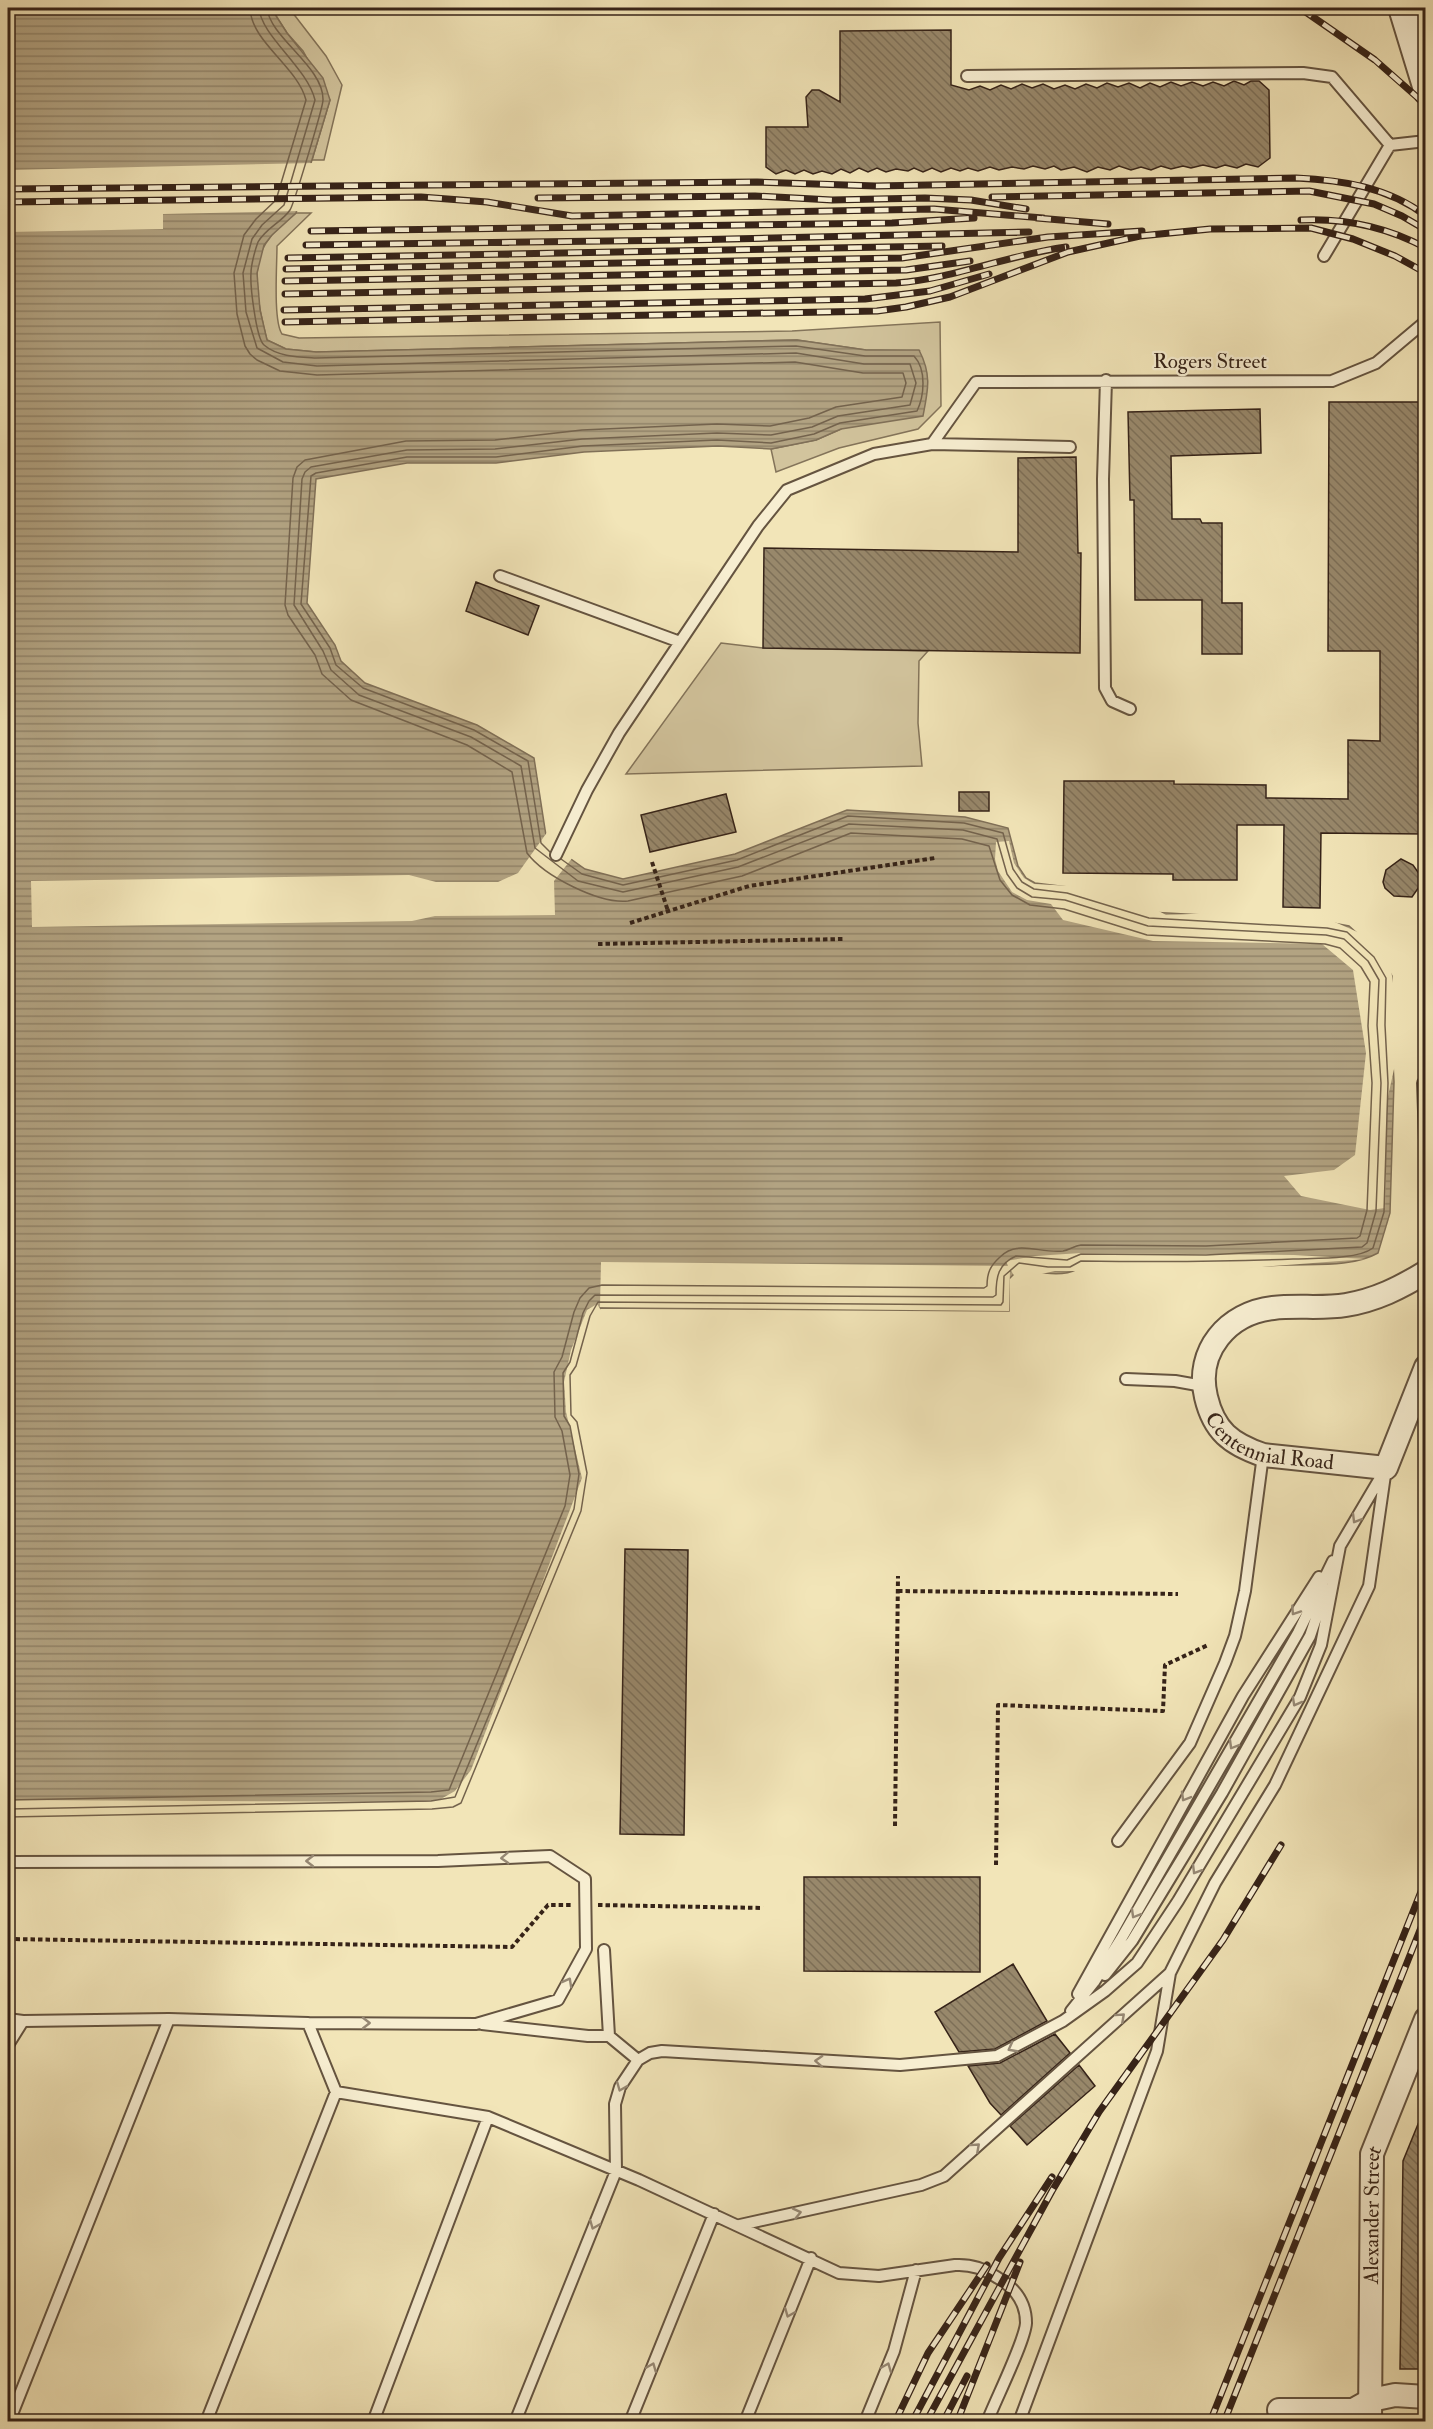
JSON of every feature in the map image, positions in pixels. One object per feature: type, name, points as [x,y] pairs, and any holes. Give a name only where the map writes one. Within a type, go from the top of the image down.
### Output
[{"type":"street","points":[[1400,8],[1425,93]]},
{"type":"street","points":[[1417,8],[1425,48]]},
{"type":"street","name":"Centennial Road","points":[[1386,1468],[1263,1455],[1226,1438],[1208,1407],[1203,1386],[1210,1348],[1221,1331],[1237,1319],[1273,1308],[1323,1307],[1362,1301],[1400,1288],[1425,1272]]},
{"type":"street","points":[[1386,1468],[1425,1367]]},
{"type":"street","name":"Alexander Street","points":[[1370,2411],[1372,2154],[1425,2019]]},
{"type":"street","points":[[1279,2410],[1370,2411],[1395,2395],[1425,2397]]},
{"type":"lane","points":[[967,76],[1303,73],[1332,77],[1390,145]]},
{"type":"lane","points":[[1390,145],[1425,141]]},
{"type":"lane","points":[[1324,256],[1390,145]]},
{"type":"lane","name":"Rogers Street","points":[[932,444],[976,382],[1332,381],[1376,363],[1425,321]]},
{"type":"lane","points":[[1106,380],[1103,479],[1105,688],[1112,700],[1130,709]]},
{"type":"lane","points":[[556,855],[587,790],[619,733],[758,526],[787,490],[874,454],[932,444],[1070,447]]},
{"type":"lane","points":[[500,576],[680,642]]},
{"type":"lane","points":[[1423,1083],[1425,1168]]},
{"type":"lane","points":[[1126,1379],[1175,1381],[1203,1386]]},
{"type":"lane","points":[[1118,1841],[1190,1743],[1225,1663],[1235,1636],[1245,1591],[1263,1455]]},
{"type":"lane","points":[[1063,2021],[1243,1696],[1286,1626],[1340,1546],[1386,1468]]},
{"type":"lane","points":[[1019,2421],[1157,2051],[1170,1973],[1215,1883],[1275,1785],[1369,1586],[1386,1468]]},
{"type":"lane","points":[[1063,2021],[1094,1982],[1298,1633],[1340,1546]]},
{"type":"lane","points":[[1094,1982],[1106,1974],[1132,1941],[1222,1794],[1310,1636],[1340,1546]]},
{"type":"lane","points":[[515,2421],[616,2171],[615,2104],[620,2087],[638,2060],[650,2053],[662,2051],[911,2064],[997,2056],[1063,2021],[1105,1992],[1137,1963],[1178,1901],[1300,1697],[1321,1644],[1340,1546]]},
{"type":"lane","points":[[8,1862],[438,1861],[550,1856],[585,1879],[586,1949],[558,2000],[476,2024]]},
{"type":"lane","points":[[604,1950],[609,2036]]},
{"type":"lane","points":[[740,2225],[921,2185],[944,2176],[1170,1973]]},
{"type":"lane","points":[[8,2019],[23,2021],[169,2019],[476,2024],[588,2036],[609,2036],[638,2060]]},
{"type":"lane","points":[[9,2421],[169,2019]]},
{"type":"lane","points":[[8,2045],[23,2021]]},
{"type":"lane","points":[[206,2421],[336,2092],[308,2023]]},
{"type":"lane","points":[[336,2092],[488,2117],[740,2225],[839,2273],[866,2276],[955,2265],[973,2265],[1011,2286],[1021,2301],[1026,2324],[987,2421]]},
{"type":"lane","points":[[373,2421],[488,2117]]},
{"type":"lane","points":[[630,2421],[714,2214]]},
{"type":"lane","points":[[745,2421],[811,2258]]},
{"type":"lane","points":[[865,2421],[894,2351],[916,2270]]},
{"type":"path","points":[[630,923],[749,886],[935,858]]},
{"type":"path","points":[[652,862],[668,911]]},
{"type":"path","points":[[598,944],[843,939]]},
{"type":"path","points":[[895,1826],[898,1576]]},
{"type":"path","points":[[898,1591],[1178,1594]]},
{"type":"path","points":[[996,1865],[998,1705],[1163,1712],[1166,1665],[1208,1645]]},
{"type":"path","points":[[8,1940],[512,1947],[548,1905],[762,1908]]},
{"type":"shaded area","points":[[271,8],[289,8],[326,56],[342,85],[324,160],[312,160],[330,100],[303,51],[287,33]]},
{"type":"shaded area","points":[[296,213],[311,213],[277,246],[276,305],[282,334],[299,338],[792,331],[940,322],[941,406],[918,429],[839,448],[776,472],[771,449],[816,440],[841,429],[919,351],[866,350],[797,340],[316,352],[286,349],[267,340],[259,304],[257,278],[261,253],[266,243]]},
{"type":"shaded area","points":[[721,643],[763,648],[928,651],[919,661],[918,723],[922,766],[626,774]]},
{"type":"water","points":[[8,8],[271,8],[287,33],[323,78],[330,100],[296,213],[264,245],[257,273],[260,310],[267,340],[286,349],[316,352],[797,340],[866,350],[919,350],[927,375],[923,416],[841,429],[816,440],[771,449],[718,446],[584,452],[496,463],[407,463],[316,479],[307,603],[335,645],[341,661],[365,683],[477,725],[534,758],[547,842],[585,869],[623,879],[735,854],[847,810],[965,817],[1008,828],[1018,866],[1026,878],[1035,883],[1068,887],[1149,912],[1328,922],[1349,926],[1379,953],[1392,976],[1391,1025],[1394,1082],[1390,1213],[1378,1253],[1346,1263],[1184,1268],[1081,1267],[1059,1274],[1019,1269],[1009,1279],[1009,1311],[600,1308],[576,1374],[577,1414],[593,1472],[466,1807],[8,1823]]},
{"type":"pier","points":[[314,163],[300,211],[163,214],[163,229],[8,232],[8,170]]},
{"type":"pier","points":[[548,831],[550,840],[573,857],[554,881],[555,915],[435,916],[412,921],[32,927],[31,881],[409,875],[436,882],[498,882],[518,873]]},
{"type":"pier","points":[[1009,841],[1014,863],[1024,878],[1034,884],[1072,886],[1155,909],[1166,915],[1215,913],[1328,919],[1362,934],[1379,949],[1391,969],[1395,997],[1396,1060],[1387,1101],[1385,1208],[1370,1210],[1301,1196],[1284,1176],[1334,1170],[1355,1155],[1366,1053],[1353,970],[1322,944],[1153,941],[1063,920],[1051,904],[1027,900],[1012,892],[998,871],[995,859],[996,842]]},
{"type":"pier","points":[[1081,1253],[1294,1255],[1366,1259],[1208,1271],[1055,1271],[1037,1275],[1020,1272],[1015,1277],[1010,1269],[1009,1311],[600,1307],[601,1262],[1008,1266],[1006,1261],[1035,1256]]},
{"type":"pier","points":[[597,1304],[602,1312],[585,1371],[579,1375],[579,1412],[585,1416],[596,1472],[590,1513],[468,1810],[455,1815],[432,1818],[8,1826],[8,1800],[425,1802],[441,1799],[455,1791],[471,1770],[582,1478],[566,1412],[564,1382],[571,1350],[587,1310]]},
{"type":"building","points":[[951,30],[951,85],[969,90],[980,86],[990,90],[1001,85],[1011,89],[1022,84],[1032,88],[1043,84],[1054,89],[1065,85],[1075,89],[1086,84],[1097,88],[1107,83],[1118,87],[1129,83],[1140,88],[1150,83],[1160,87],[1171,82],[1181,86],[1192,82],[1203,86],[1213,82],[1224,86],[1234,81],[1244,85],[1251,81],[1259,81],[1269,90],[1270,158],[1258,167],[1246,164],[1237,168],[1225,165],[1216,168],[1203,165],[1171,169],[1161,166],[1151,170],[1141,167],[1131,170],[1119,166],[1110,170],[1098,167],[1087,172],[1074,167],[1061,170],[1054,166],[1045,169],[1033,166],[1024,169],[1012,167],[999,170],[990,167],[978,171],[968,168],[960,171],[951,168],[941,172],[932,168],[923,172],[914,168],[908,171],[896,169],[886,172],[877,168],[868,172],[859,168],[850,173],[841,169],[832,174],[822,171],[813,174],[804,170],[795,174],[786,170],[776,174],[766,167],[766,127],[808,127],[806,97],[812,90],[819,90],[840,102],[840,31]]},
{"type":"building","points":[[1329,402],[1425,402],[1425,834],[1321,833],[1320,908],[1283,907],[1284,825],[1237,825],[1237,880],[1173,880],[1173,874],[1063,873],[1064,781],[1174,781],[1174,784],[1266,785],[1266,798],[1348,799],[1348,740],[1380,741],[1380,651],[1328,651]]},
{"type":"building","points":[[1260,409],[1261,453],[1171,456],[1172,519],[1200,519],[1202,523],[1222,523],[1222,603],[1242,603],[1242,654],[1202,654],[1202,600],[1135,600],[1134,500],[1130,500],[1128,412]]},
{"type":"building","points":[[1076,457],[1078,553],[1081,553],[1080,653],[763,648],[764,548],[1018,552],[1018,458]]},
{"type":"building","points":[[476,582],[539,606],[528,635],[466,611]]},
{"type":"building","points":[[959,792],[989,792],[989,811],[959,811]]},
{"type":"building","points":[[726,794],[736,832],[650,852],[641,815]]},
{"type":"building","points":[[1401,859],[1413,865],[1420,875],[1419,887],[1412,897],[1394,896],[1385,888],[1383,882],[1386,870]]},
{"type":"building","points":[[625,1549],[688,1550],[684,1835],[620,1834]]},
{"type":"building","points":[[804,1877],[980,1877],[980,1972],[804,1971]]},
{"type":"building","points":[[1013,1964],[1047,2021],[995,2049],[959,2052],[935,2012]]},
{"type":"building","points":[[1055,2034],[1070,2053],[1001,2115],[990,2103],[968,2066],[1000,2063]]},
{"type":"building","points":[[1079,2065],[1095,2086],[1027,2145],[1010,2126]]},
{"type":"building","points":[[1425,2107],[1425,2369],[1400,2369],[1403,2161]]},
{"type":"railway","points":[[1300,8],[1375,60],[1426,105]]},
{"type":"railway","points":[[8,189],[757,182],[876,186],[1296,178],[1364,187],[1396,198],[1426,216]]},
{"type":"railway","points":[[992,197],[1309,191],[1374,204],[1426,230]]},
{"type":"railway","points":[[538,198],[755,196],[832,200],[925,198],[971,200],[1026,209]]},
{"type":"railway","points":[[8,202],[421,197],[487,202],[572,216],[934,209],[1043,218]]},
{"type":"railway","points":[[311,231],[892,223],[974,218]]},
{"type":"railway","points":[[1037,218],[1108,224]]},
{"type":"railway","points":[[1301,220],[1350,222],[1365,225],[1396,234],[1426,248]]},
{"type":"railway","points":[[285,322],[877,311],[950,297],[1068,252],[1140,236],[1210,229],[1311,228],[1353,239],[1395,256],[1426,273]]},
{"type":"railway","points":[[286,269],[902,258],[1048,237],[1142,231]]},
{"type":"railway","points":[[306,245],[686,240],[1029,232]]},
{"type":"railway","points":[[288,258],[942,246]]},
{"type":"railway","points":[[285,294],[896,283],[938,277],[1023,255],[1066,247]]},
{"type":"railway","points":[[285,281],[906,270],[970,261]]},
{"type":"railway","points":[[284,310],[865,299],[930,291],[989,274]]},
{"type":"railway","points":[[926,2422],[1052,2191],[1099,2112],[1223,1940],[1281,1845]]},
{"type":"railway","points":[[1210,2422],[1426,1879]]},
{"type":"railway","points":[[1224,2422],[1426,1915]]},
{"type":"railway","points":[[912,2422],[999,2258],[1052,2177]]},
{"type":"railway","points":[[957,2422],[1020,2262]]},
{"type":"railway","points":[[895,2422],[928,2353],[987,2265]]},
{"type":"railway","points":[[943,2422],[967,2376]]}]
